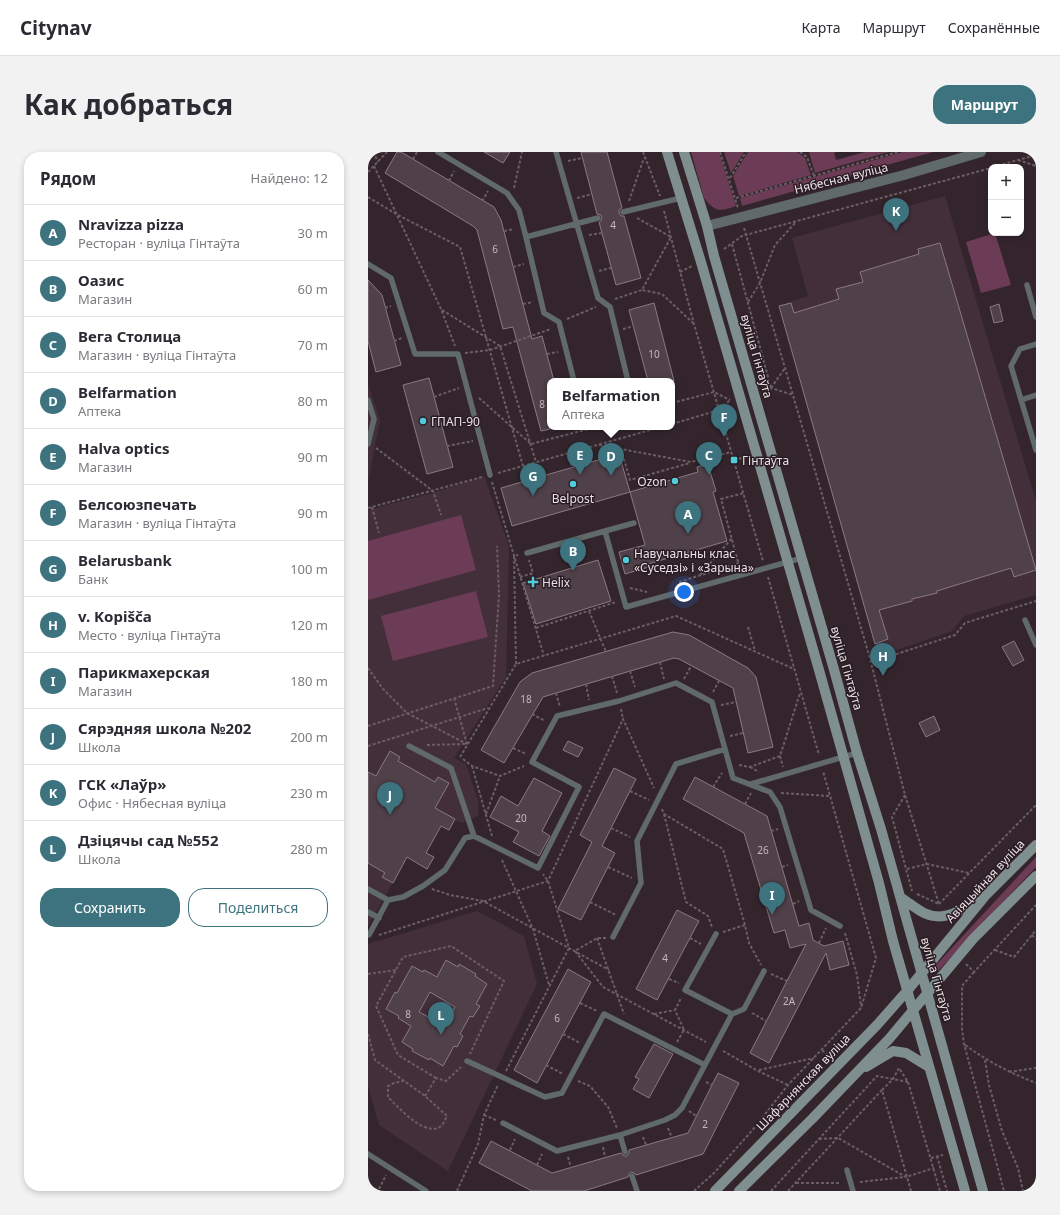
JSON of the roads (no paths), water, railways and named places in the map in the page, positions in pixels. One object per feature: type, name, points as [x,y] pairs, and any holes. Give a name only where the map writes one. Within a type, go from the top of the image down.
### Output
[{"type":"main road","points":[[667,152],[741,397],[843,757],[907,991],[965,1191]]},
{"type":"main road","name":"вуліца Гінтаўта","points":[[684,152],[707,226],[714,256],[857,753],[874,804],[983,1191]]},
{"type":"main road","points":[[691,231],[707,226]]},
{"type":"main road","name":"Авіяцыйная вуліца","points":[[907,991],[921,972],[985,896],[1036,845]]},
{"type":"main road","points":[[739,1191],[812,1119],[889,1039],[973,939],[1036,876]]},
{"type":"main road","points":[[900,897],[923,913],[944,917],[985,896]]},
{"type":"main road","name":"Шафарнянская вуліца","points":[[715,1191],[844,1059],[907,991]]},
{"type":"main road","points":[[854,1074],[893,1051],[906,1053],[929,1067]]},
{"type":"street","name":"Нябесная вуліца","points":[[707,226],[904,175],[981,152]]},
{"type":"lane","points":[[438,152],[507,193],[519,210],[544,313],[560,324],[573,378]]},
{"type":"lane","points":[[556,152],[598,298],[610,308],[627,378]]},
{"type":"lane","points":[[624,212],[662,204],[681,198]]},
{"type":"lane","points":[[526,237],[598,218]]},
{"type":"lane","points":[[368,264],[391,278],[415,354],[458,354],[490,475]]},
{"type":"lane","points":[[1027,285],[1036,317]]},
{"type":"lane","points":[[1036,344],[1020,349],[1011,366],[1036,450]]},
{"type":"lane","points":[[1021,400],[1036,396]]},
{"type":"lane","points":[[368,400],[374,419],[368,443]]},
{"type":"lane","points":[[527,552],[634,522]]},
{"type":"lane","points":[[605,531],[626,607],[802,558]]},
{"type":"lane","points":[[1025,620],[1036,644]]},
{"type":"lane","points":[[368,889],[388,900],[403,897],[423,886],[445,870],[465,838],[474,836],[538,868],[579,788],[533,760],[557,716],[619,701],[676,683],[712,702],[724,750],[733,778],[770,792],[780,807],[811,910],[840,926]]},
{"type":"lane","points":[[409,746],[451,768],[474,836]]},
{"type":"lane","points":[[613,937],[641,883],[636,841],[676,764],[724,750]]},
{"type":"lane","points":[[751,784],[857,753]]},
{"type":"lane","points":[[368,935],[388,900]]},
{"type":"lane","points":[[368,912],[379,918]]},
{"type":"lane","points":[[716,934],[686,990],[732,1014]]},
{"type":"lane","points":[[502,1123],[557,1151],[620,1135],[675,1115],[682,1108],[732,1014],[744,1009],[764,971]]},
{"type":"lane","points":[[467,1061],[544,1097],[562,1094],[604,1014],[705,1065]]},
{"type":"lane","points":[[620,1135],[625,1152]]},
{"type":"lane","points":[[368,1154],[426,1191]]},
{"type":"lane","points":[[847,1170],[853,1191]]},
{"type":"lane","points":[[632,1176],[637,1191]]},
{"type":"place","name":"ГСК «Лаўр»","points":[[896,231]]},
{"type":"place","name":"ГПАП-90","points":[[423,421]]},
{"type":"place","name":"Белсоюзпечать","points":[[724,437]]},
{"type":"place","name":"Гінтаўта","points":[[734,460]]},
{"type":"place","name":"Halva optics","points":[[580,475]]},
{"type":"place","name":"Вега Столица","points":[[709,475]]},
{"type":"place","name":"Belfarmation","points":[[611,476]]},
{"type":"place","name":"Ozon","points":[[675,481]]},
{"type":"place","name":"Belpost","points":[[573,484]]},
{"type":"place","name":"Belarusbank","points":[[533,496]]},
{"type":"place","name":"Nravizza pizza","points":[[688,534]]},
{"type":"place","name":"Навучальны клас «Суседзі» і «Зарына»","points":[[626,560]]},
{"type":"place","name":"Оазис","points":[[573,571]]},
{"type":"place","name":"Helix","points":[[533,582]]},
{"type":"place","name":"v. Kopišča","points":[[883,676]]},
{"type":"place","name":"Сярэдняя школа №202","points":[[390,815]]},
{"type":"place","name":"Парикмахерская","points":[[772,915]]},
{"type":"place","name":"Дзіцячы сад №552","points":[[441,1035]]}]
